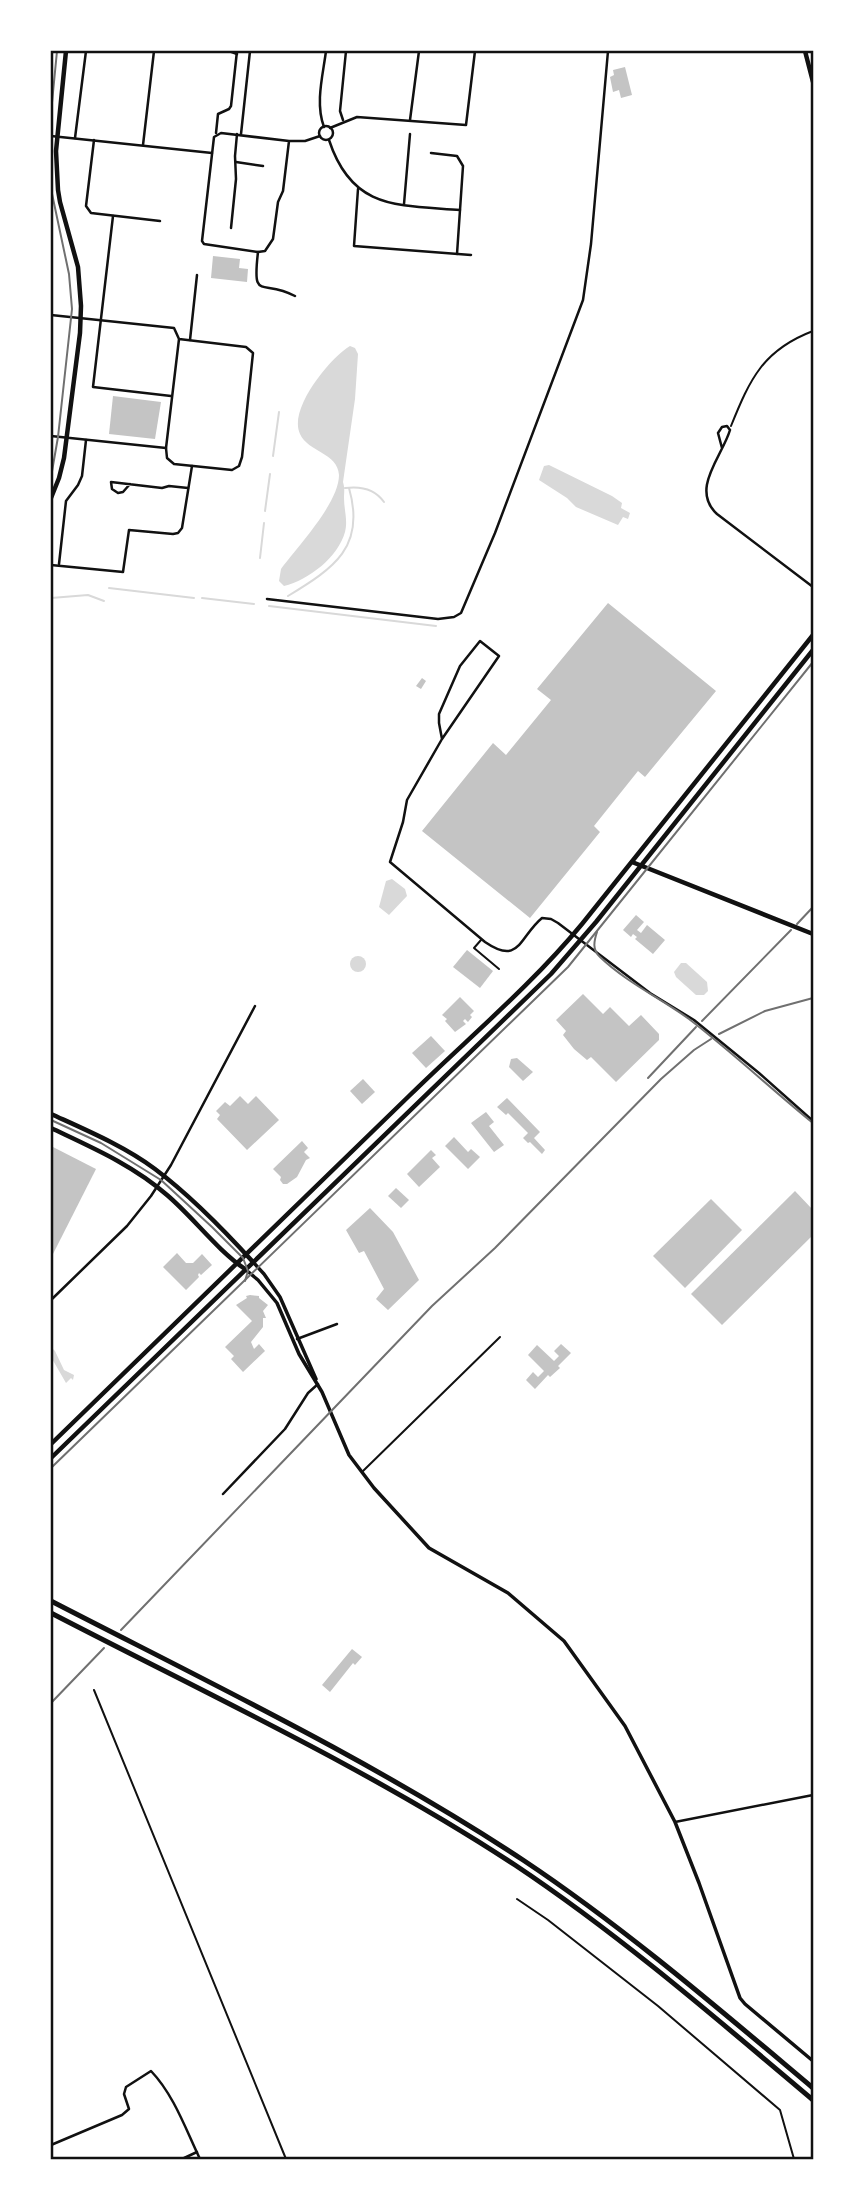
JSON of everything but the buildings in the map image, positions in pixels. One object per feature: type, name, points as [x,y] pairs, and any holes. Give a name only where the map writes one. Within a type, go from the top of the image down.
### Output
[{"type":"highway","points":[[51,1601],[380,1773],[454,1816],[523,1861],[629,1937],[813,2088]]},
{"type":"highway","points":[[51,1613],[332,1757],[449,1823],[517,1867],[634,1953],[813,2100]]},
{"type":"main road","points":[[51,498],[60,478],[67,438],[81,318],[78,267],[60,202],[56,151],[66,51]]},
{"type":"main road","points":[[805,51],[813,82]]},
{"type":"main road","points":[[51,1444],[418,1087],[529,983],[573,935],[813,635]]},
{"type":"main road","points":[[51,1458],[536,989],[581,940],[813,650]]},
{"type":"main road","points":[[632,862],[813,934]]},
{"type":"main road","points":[[51,1114],[110,1142],[154,1168],[188,1196],[253,1262]]},
{"type":"main road","points":[[51,1128],[102,1152],[156,1187],[245,1269]]},
{"type":"street","points":[[75,138],[86,51]]},
{"type":"street","points":[[143,146],[154,51]]},
{"type":"street","points":[[217,134],[215,131],[218,114],[231,106],[237,52],[229,51]]},
{"type":"street","points":[[231,228],[250,51]]},
{"type":"street","points":[[324,127],[319,106],[326,51]]},
{"type":"street","points":[[344,121],[340,111],[346,51]]},
{"type":"street","points":[[410,121],[419,51]]},
{"type":"street","points":[[324,127],[330,128],[357,117],[467,125],[475,51]]},
{"type":"street","points":[[267,599],[438,619],[454,618],[461,612],[495,533],[583,300],[591,244],[608,51]]},
{"type":"street","points":[[320,136],[320,130],[324,127]]},
{"type":"street","points":[[329,140],[333,134],[330,128]]},
{"type":"street","points":[[217,134],[239,134],[289,141],[304,141],[320,136]]},
{"type":"street","points":[[217,134],[214,136],[202,242],[208,246],[258,252],[265,251],[274,239],[289,141]]},
{"type":"street","points":[[404,205],[410,134]]},
{"type":"street","points":[[51,136],[212,153]]},
{"type":"street","points":[[320,136],[329,140]]},
{"type":"street","points":[[329,140],[343,173],[358,189],[381,201],[460,210]]},
{"type":"street","points":[[94,141],[86,206],[91,213],[160,221]]},
{"type":"street","points":[[432,153],[457,156],[463,166],[457,254]]},
{"type":"street","points":[[236,162],[263,166]]},
{"type":"street","points":[[358,189],[354,246],[471,255]]},
{"type":"street","points":[[113,216],[93,387],[171,396]]},
{"type":"street","points":[[258,252],[255,276],[257,283],[263,287],[284,290],[295,296]]},
{"type":"street","points":[[190,340],[197,275]]},
{"type":"street","points":[[51,315],[174,328],[178,339],[167,458],[174,464],[232,470],[239,466],[253,353],[246,347],[178,339]]},
{"type":"street","points":[[722,448],[718,433],[719,429],[727,426],[730,430],[722,448],[706,482],[708,504],[717,514],[813,587]]},
{"type":"street","points":[[51,436],[166,448]]},
{"type":"street","points":[[59,566],[65,501],[82,476],[86,440]]},
{"type":"street","points":[[51,565],[123,572],[129,530],[173,534],[182,528],[192,466]]},
{"type":"street","points":[[130,484],[123,492],[118,493],[112,489],[111,482],[188,488]]},
{"type":"street","points":[[442,739],[439,714],[460,666],[480,641],[499,656],[442,739],[407,800],[390,862],[481,939],[503,952],[512,952],[518,947],[538,920],[545,918],[558,923],[650,993],[694,1020],[765,1078],[813,1122]]},
{"type":"street","points":[[51,1300],[127,1226],[164,1176],[255,1006]]},
{"type":"street","points":[[232,1052],[237,1055]]},
{"type":"street","points":[[253,1262],[275,1289],[296,1339]]},
{"type":"street","points":[[245,1269],[258,1280],[276,1303],[318,1384],[345,1447],[362,1472],[408,1527],[429,1548],[508,1592],[565,1641],[625,1726],[675,1822],[740,1998],[813,2061]]},
{"type":"street","points":[[296,1339],[337,1324]]},
{"type":"street","points":[[223,1494],[285,1429],[302,1402],[318,1384]]},
{"type":"street","points":[[675,1822],[813,1795]]},
{"type":"street","points":[[51,2145],[88,2132],[122,2115],[129,2109],[124,2094],[126,2087],[151,2071],[167,2092],[200,2159]]},
{"type":"street","points":[[182,2159],[197,2152]]},
{"type":"lane","points":[[481,939],[474,948],[499,969]]},
{"type":"lane","points":[[362,1472],[500,1337]]},
{"type":"path","points":[[730,430],[747,388],[761,366],[783,346],[813,331]]},
{"type":"path","points":[[94,1690],[286,2159]]},
{"type":"path","points":[[517,1899],[658,2006],[780,2110],[794,2159]]},
{"type":"shaded area","points":[[350,346],[355,348],[358,354],[355,399],[343,482],[345,532],[336,550],[321,566],[303,579],[284,586],[279,581],[281,569],[325,511],[337,486],[339,475],[334,462],[309,445],[300,434],[300,411],[305,398],[322,373]]},
{"type":"shaded area","points":[[549,465],[612,496],[622,503],[621,508],[630,513],[628,519],[623,517],[618,525],[576,507],[539,480],[544,466]]},
{"type":"shaded area","points":[[392,879],[405,889],[407,896],[389,915],[379,907],[386,881]]},
{"type":"shaded area","points":[[358,956],[364,958],[364,970],[358,972],[352,970],[350,964],[352,958]]},
{"type":"shaded area","points":[[681,963],[686,963],[707,982],[708,991],[704,995],[696,995],[676,977],[674,972]]},
{"type":"shaded area","points":[[51,1347],[64,1370],[74,1375],[73,1380],[71,1378],[66,1383],[51,1357]]},
{"type":"waterway","points":[[273,456],[279,412]]},
{"type":"waterway","points":[[265,511],[270,474]]},
{"type":"waterway","points":[[345,488],[367,489],[384,502]]},
{"type":"waterway","points":[[288,596],[319,576],[342,554],[353,526],[349,488]]},
{"type":"waterway","points":[[260,558],[264,523]]},
{"type":"waterway","points":[[109,588],[194,598]]},
{"type":"waterway","points":[[51,598],[88,595],[104,601]]},
{"type":"waterway","points":[[202,598],[254,604]]},
{"type":"waterway","points":[[269,606],[436,626]]},
{"type":"tram line","points":[[51,113],[57,51]]},
{"type":"tram line","points":[[51,189],[69,274],[72,309],[51,477]]},
{"type":"tram line","points":[[51,1468],[568,967],[813,662]]},
{"type":"tram line","points":[[597,932],[596,951],[610,966],[689,1019],[813,1123]]},
{"type":"tram line","points":[[51,1120],[101,1143],[161,1180],[243,1258],[248,1271],[245,1281]]},
{"type":"railway","points":[[797,924],[813,907]]},
{"type":"railway","points":[[702,1021],[791,930]]},
{"type":"railway","points":[[719,1034],[765,1011],[813,998]]},
{"type":"railway","points":[[648,1078],[696,1027]]},
{"type":"railway","points":[[121,1630],[432,1306],[495,1248],[661,1079],[711,1039]]},
{"type":"railway","points":[[51,1703],[104,1648]]}]
